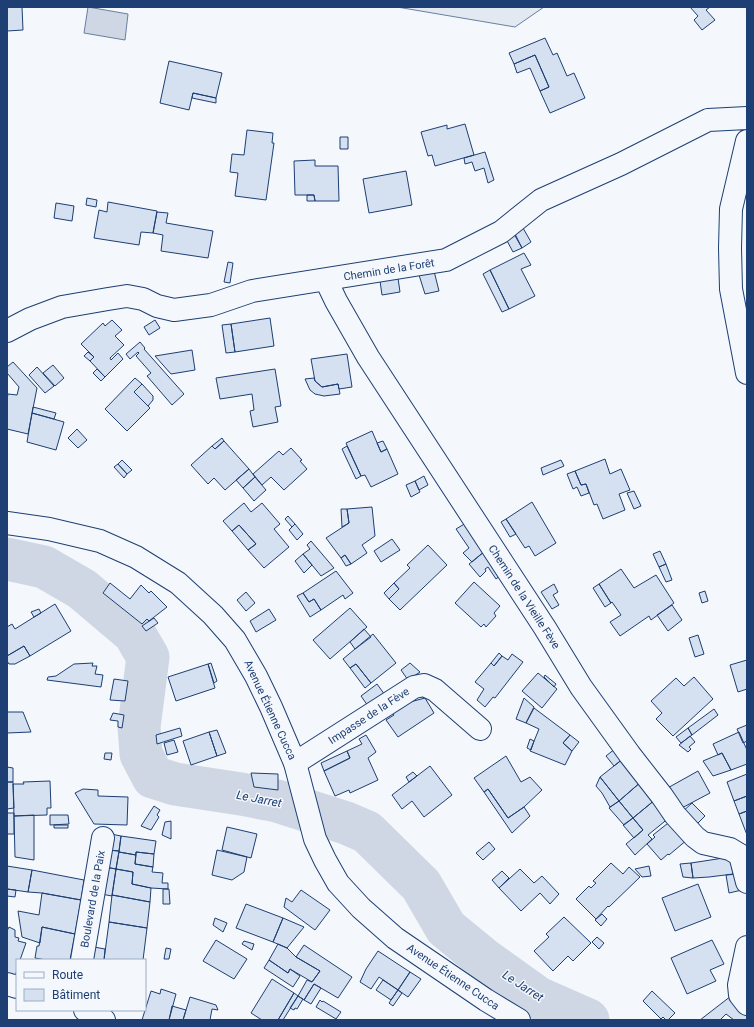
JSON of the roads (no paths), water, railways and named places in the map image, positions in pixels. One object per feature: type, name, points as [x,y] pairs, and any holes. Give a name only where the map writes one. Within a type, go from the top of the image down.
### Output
[{"type":"street","name":"Chemin de la Forêt","points":[[7,331],[30,319],[62,307],[108,299],[127,296],[143,299],[157,306],[174,310],[210,305],[252,291],[446,260],[501,232],[541,200],[622,164],[708,120],[747,118]]},
{"type":"street","points":[[747,142],[730,209],[730,248],[731,289],[747,373]]},
{"type":"street","name":"Chemin de la Vieille Fève","points":[[326,280],[336,301],[368,357],[545,628],[581,687],[675,815],[695,837],[703,843],[730,849],[740,855],[747,882]]},
{"type":"street","name":"Avenue Étienne Cucca","points":[[7,523],[100,541],[136,557],[178,583],[213,616],[235,640],[256,676],[271,707],[295,763],[315,839],[338,883],[361,908],[395,938],[428,962],[519,1020]]},
{"type":"street","name":"Impasse de la Fève","points":[[295,763],[414,687],[424,685],[435,690],[480,729]]},
{"type":"street","name":"Boulevard de la Paix","points":[[82,959],[103,838]]},
{"type":"street","points":[[747,947],[739,985],[740,995],[747,1004]]},
{"type":"street","points":[[87,1011],[104,1020]]},
{"type":"waterway","name":"Le Jarret","points":[[7,559],[44,567],[82,589],[134,633],[148,657],[139,727],[141,754],[153,777],[175,784],[277,801],[346,823],[367,832],[421,885],[446,928],[485,960],[538,998],[588,1020]]}]
